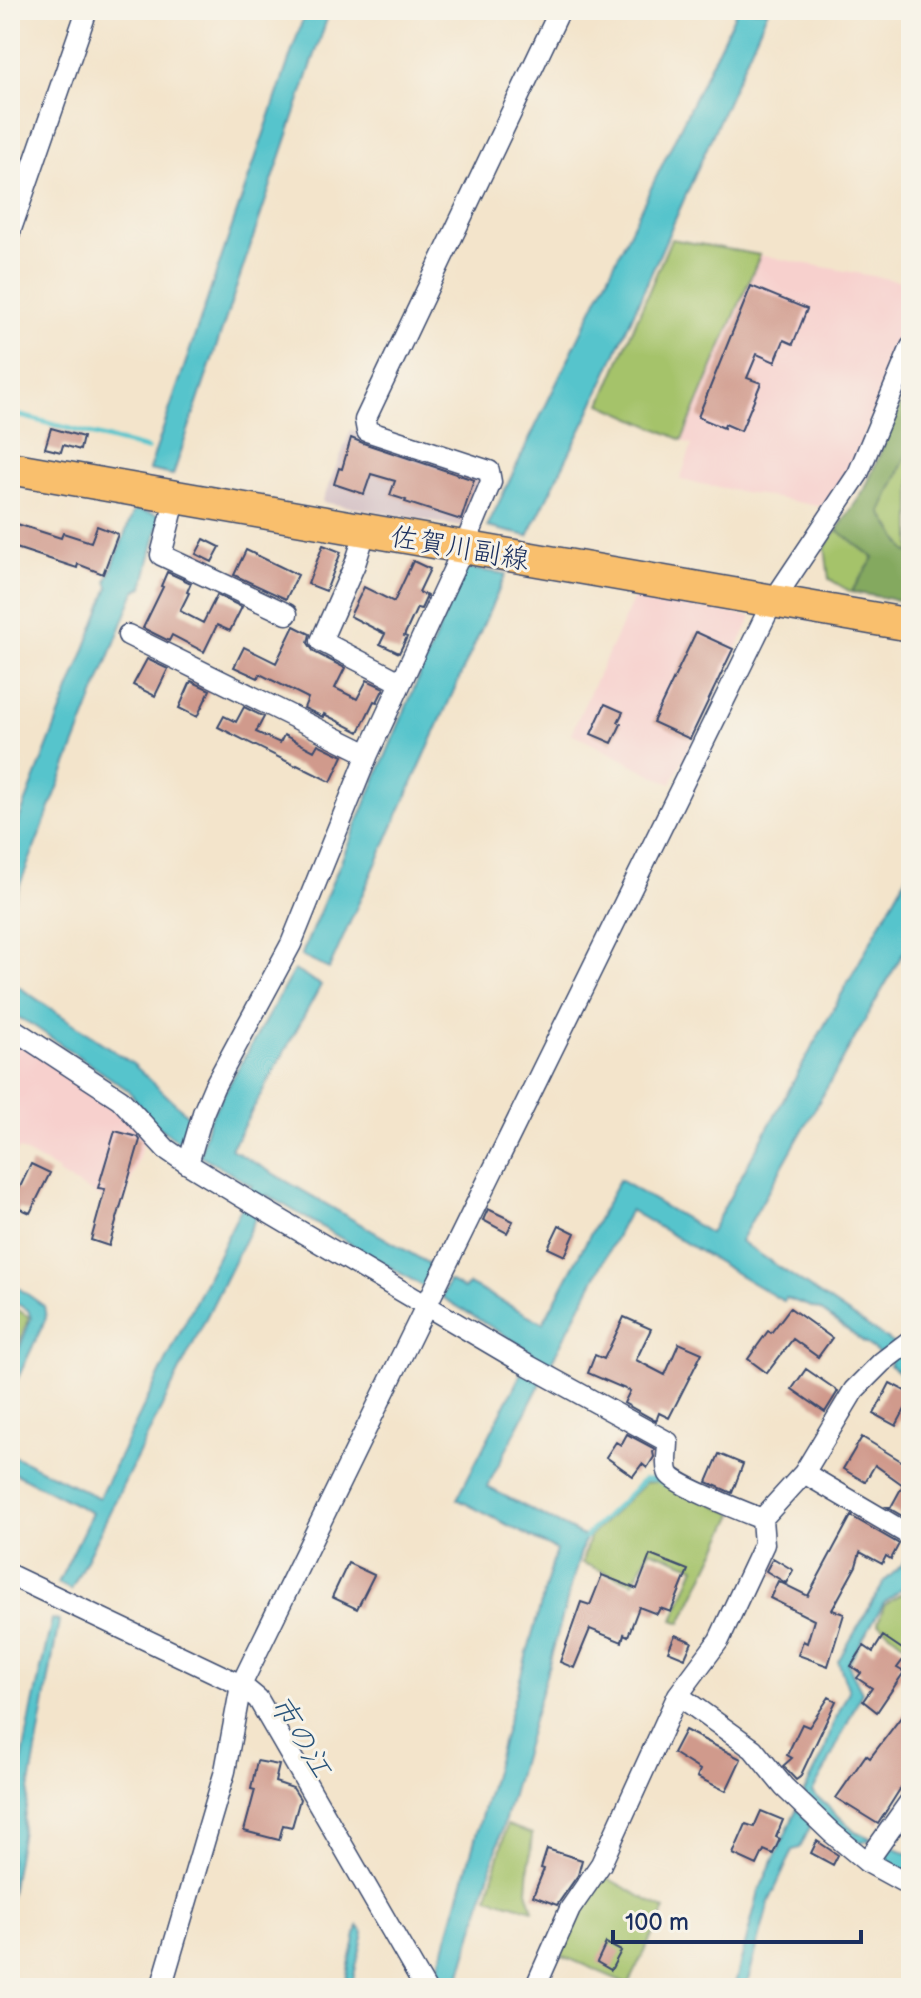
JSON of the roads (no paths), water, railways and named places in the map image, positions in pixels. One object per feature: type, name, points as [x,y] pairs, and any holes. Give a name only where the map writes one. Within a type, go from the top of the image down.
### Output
[{"type":"main road","name":"佐賀川副線","points":[[10,468],[911,625]]},
{"type":"street","points":[[10,232],[87,10]]},
{"type":"street","points":[[188,1164],[214,1087],[291,944],[368,754],[491,482],[489,471],[367,431],[365,420],[560,10]]},
{"type":"street","points":[[161,1988],[225,1771],[239,1692],[773,601],[858,474],[911,347]]},
{"type":"street","points":[[176,497],[161,555],[287,614]]},
{"type":"street","points":[[366,530],[355,564],[321,641],[400,682]]},
{"type":"street","points":[[128,635],[368,754]]},
{"type":"street","points":[[13,1036],[120,1099],[166,1149],[188,1164],[522,1362],[668,1442],[668,1473],[672,1478],[762,1519]]},
{"type":"street","points":[[535,1988],[570,1909],[601,1864],[678,1695],[719,1640],[764,1544],[762,1519],[804,1473],[854,1390],[907,1343]]},
{"type":"street","points":[[804,1473],[911,1536]]},
{"type":"street","points":[[10,1575],[258,1699],[425,1988]]},
{"type":"street","points":[[678,1695],[753,1749],[784,1787],[867,1862],[911,1886]]},
{"type":"street","points":[[867,1862],[911,1800]]},
{"type":"water","points":[[306,10],[330,10],[173,475],[149,470]]},
{"type":"water","points":[[737,10],[768,10],[587,418],[528,536],[487,527]]},
{"type":"water","points":[[134,510],[161,515],[143,587],[135,591],[10,910],[10,843],[109,587],[107,581]]},
{"type":"water","points":[[465,568],[506,574],[329,969],[301,956]]},
{"type":"water","points":[[911,868],[911,939],[740,1241],[906,1352],[911,1349],[911,1382],[889,1365],[891,1362],[820,1310],[786,1298],[783,1301],[630,1210],[487,1487],[585,1537],[459,1988],[435,1988],[556,1550],[457,1499],[532,1352],[442,1297],[449,1281],[464,1289],[469,1284],[543,1323],[619,1180],[710,1233]]},
{"type":"water","points":[[294,970],[321,985],[231,1149],[436,1268],[426,1288],[267,1195],[71,1590],[58,1583],[92,1513],[10,1471],[10,1454],[99,1498],[252,1186],[200,1155],[209,1120]]},
{"type":"water","points":[[10,981],[133,1064],[195,1122],[187,1148],[154,1123],[128,1090],[10,1013]]},
{"type":"water","points":[[10,1282],[44,1306],[46,1318],[10,1395],[10,1373],[31,1318],[28,1310],[10,1300]]},
{"type":"water","points":[[911,1542],[911,1564],[905,1586],[884,1603],[848,1664],[862,1692],[812,1792],[855,1831],[872,1839],[861,1843],[848,1836],[803,1794],[824,1753],[832,1726],[849,1691],[838,1661],[885,1581],[902,1565]]},
{"type":"water","points":[[52,1619],[59,1621],[10,1898],[10,1826]]},
{"type":"water","points":[[797,1809],[811,1825],[800,1848],[793,1850],[769,1902],[746,1988],[734,1988],[759,1891]]},
{"type":"water","points":[[889,1845],[911,1855],[911,1874],[883,1860]]},
{"type":"water","points":[[358,1926],[364,1933],[351,1988],[344,1988]]},
{"type":"waterway","points":[[10,413],[147,449]]},
{"type":"waterway","points":[[585,1537],[644,1480],[655,1479],[667,1485]]},
{"type":"waterway","points":[[905,1586],[911,1590]]},
{"type":"water label","name":"市の江","points":[[301,1736]]}]
